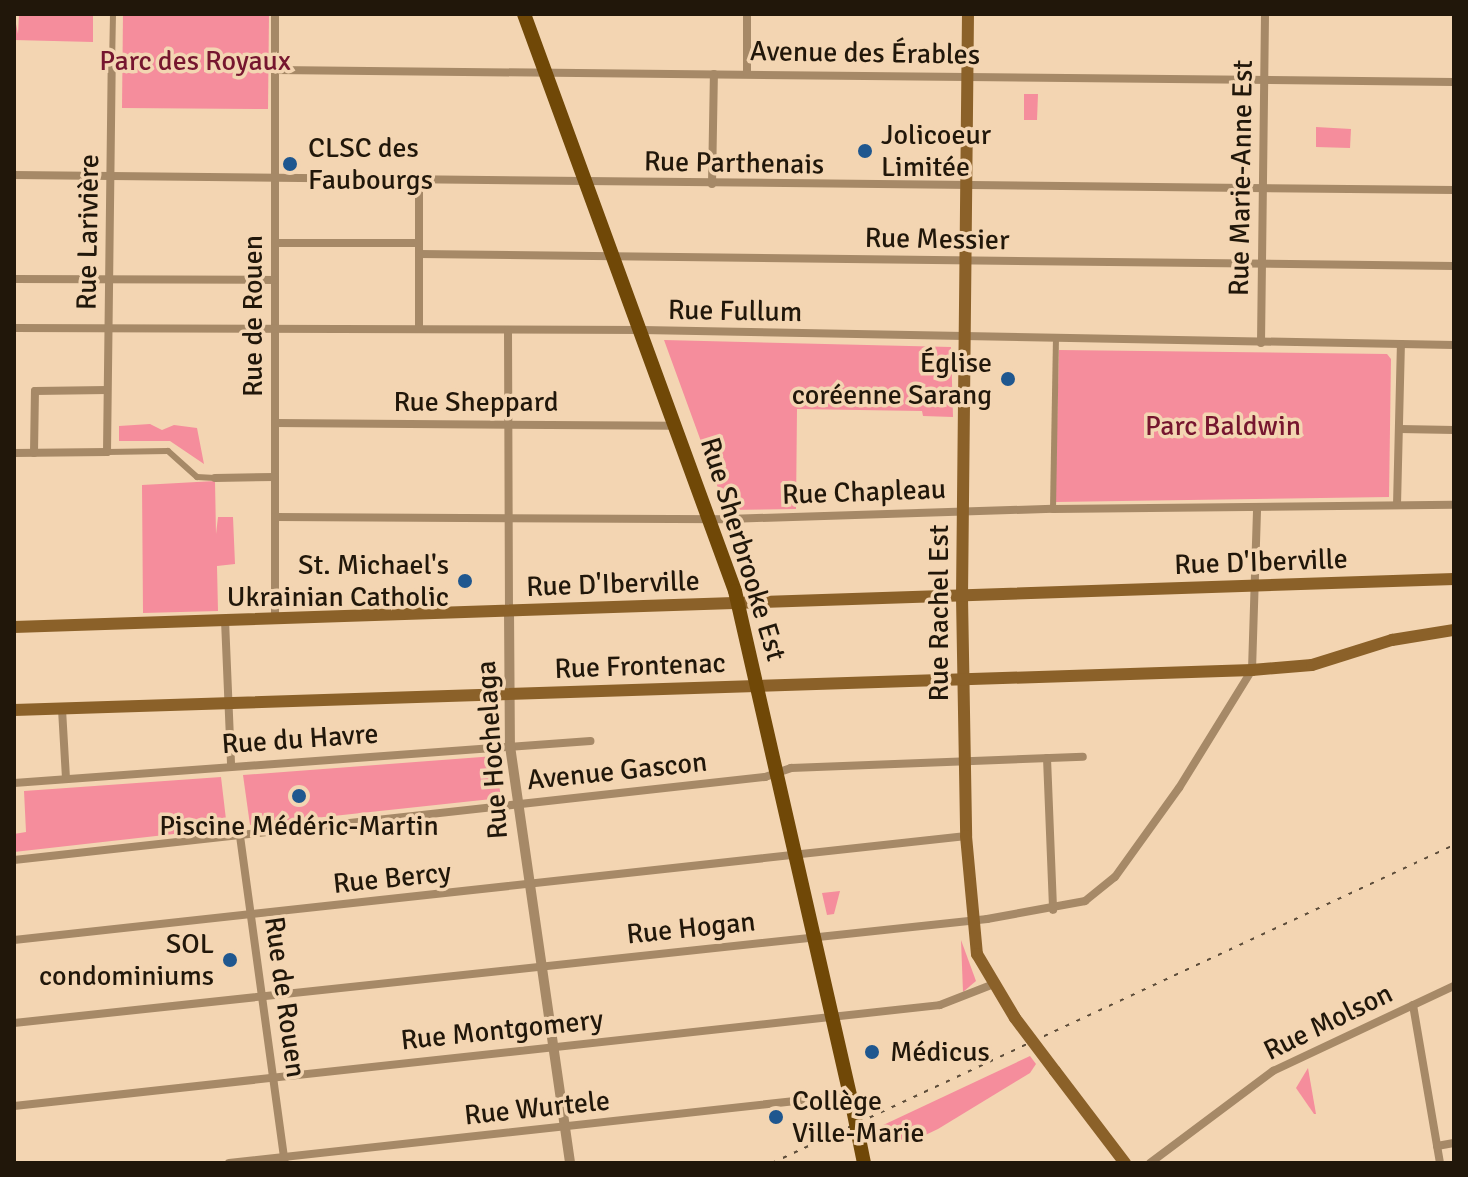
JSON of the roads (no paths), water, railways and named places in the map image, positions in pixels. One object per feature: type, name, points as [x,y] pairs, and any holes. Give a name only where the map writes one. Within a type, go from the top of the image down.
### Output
[{"type":"main road","name":"Rue Sherbrooke Est","points":[[524,14],[677,426],[739,604],[834,1016],[864,1163]]},
{"type":"main road","name":"Rue Rachel Est","points":[[968,14],[962,597],[966,836],[971,920],[977,954],[991,985],[1125,1163]]},
{"type":"main road","name":"Rue D'Iberville","points":[[14,627],[1454,579]]},
{"type":"main road","name":"Rue Frontenac","points":[[14,710],[1252,670],[1312,665],[1392,640],[1454,630]]},
{"type":"street","name":"Rue Larivière","points":[[107,452],[113,14]]},
{"type":"street","name":"Rue de Rouen","points":[[275,14],[275,619]]},
{"type":"street","points":[[747,14],[747,74]]},
{"type":"street","name":"Rue Marie-Anne Est","points":[[1261,343],[1265,14]]},
{"type":"street","name":"Avenue des Érables","points":[[275,70],[1454,82]]},
{"type":"street","points":[[712,184],[714,74]]},
{"type":"street","name":"Rue Parthenais","points":[[14,175],[419,182],[1454,190]]},
{"type":"street","points":[[419,182],[419,329]]},
{"type":"street","points":[[275,243],[419,243]]},
{"type":"street","name":"Rue Messier","points":[[419,254],[1454,266]]},
{"type":"street","points":[[14,279],[274,280]]},
{"type":"street","name":"Rue Fullum","points":[[14,328],[642,330],[1454,345]]},
{"type":"street","name":"Rue Hochelaga","points":[[508,330],[510,746],[550,1047],[570,1163]]},
{"type":"street","points":[[1053,509],[1056,339]]},
{"type":"street","points":[[1397,505],[1401,344]]},
{"type":"street","points":[[34,453],[35,391],[107,390]]},
{"type":"street","name":"Rue Sheppard","points":[[275,423],[677,426]]},
{"type":"street","points":[[1400,429],[1454,430]]},
{"type":"street","points":[[14,453],[168,451],[197,477],[275,477]]},
{"type":"street","name":"Rue Chapleau","points":[[275,517],[710,518],[1053,509],[1454,505]]},
{"type":"street","points":[[1252,670],[1257,586],[1257,508]]},
{"type":"street","points":[[225,620],[231,766]]},
{"type":"street","name":"Rue Hogan","points":[[14,1023],[971,920],[1053,910],[1085,901],[1115,877],[1179,788],[1252,670]]},
{"type":"street","points":[[62,709],[66,779]]},
{"type":"street","name":"Rue du Havre","points":[[14,783],[590,741]]},
{"type":"street","name":"Avenue Gascon","points":[[14,860],[777,772],[1083,757]]},
{"type":"street","points":[[1047,758],[1053,910]]},
{"type":"street","name":"Rue de Rouen","points":[[240,836],[285,1160]]},
{"type":"street","name":"Rue Bercy","points":[[14,940],[966,836]]},
{"type":"street","name":"Rue Montgomery","points":[[14,1106],[955,1003],[991,985]]},
{"type":"street","name":"Rue Molson","points":[[1150,1163],[1273,1071],[1454,986]]},
{"type":"street","points":[[1413,1005],[1440,1163]]},
{"type":"street","name":"Rue Wurtele","points":[[229,1163],[285,1160],[563,1127],[851,1100]]},
{"type":"street","points":[[1437,1146],[1454,1143]]},
{"type":"railway","points":[[772,1163],[1454,845]]},
{"type":"place","name":"Jolicoeur Limitée","points":[[865,151]]},
{"type":"place","name":"CLSC des Faubourgs","points":[[290,164]]},
{"type":"place","name":"Église coréenne Sarang","points":[[1008,379]]},
{"type":"place","name":"St. Michael's Ukrainian Catholic","points":[[465,581]]},
{"type":"place","name":"Piscine Médéric-Martin","points":[[299,796]]},
{"type":"place","name":"SOL condominiums","points":[[230,960]]},
{"type":"place","name":"Médicus","points":[[872,1052]]},
{"type":"place","name":"Collège Ville-Marie","points":[[776,1117]]},
{"type":"park label","name":"Parc des Royaux","points":[[195,61]]},
{"type":"park label","name":"Parc Baldwin","points":[[1223,426]]}]
